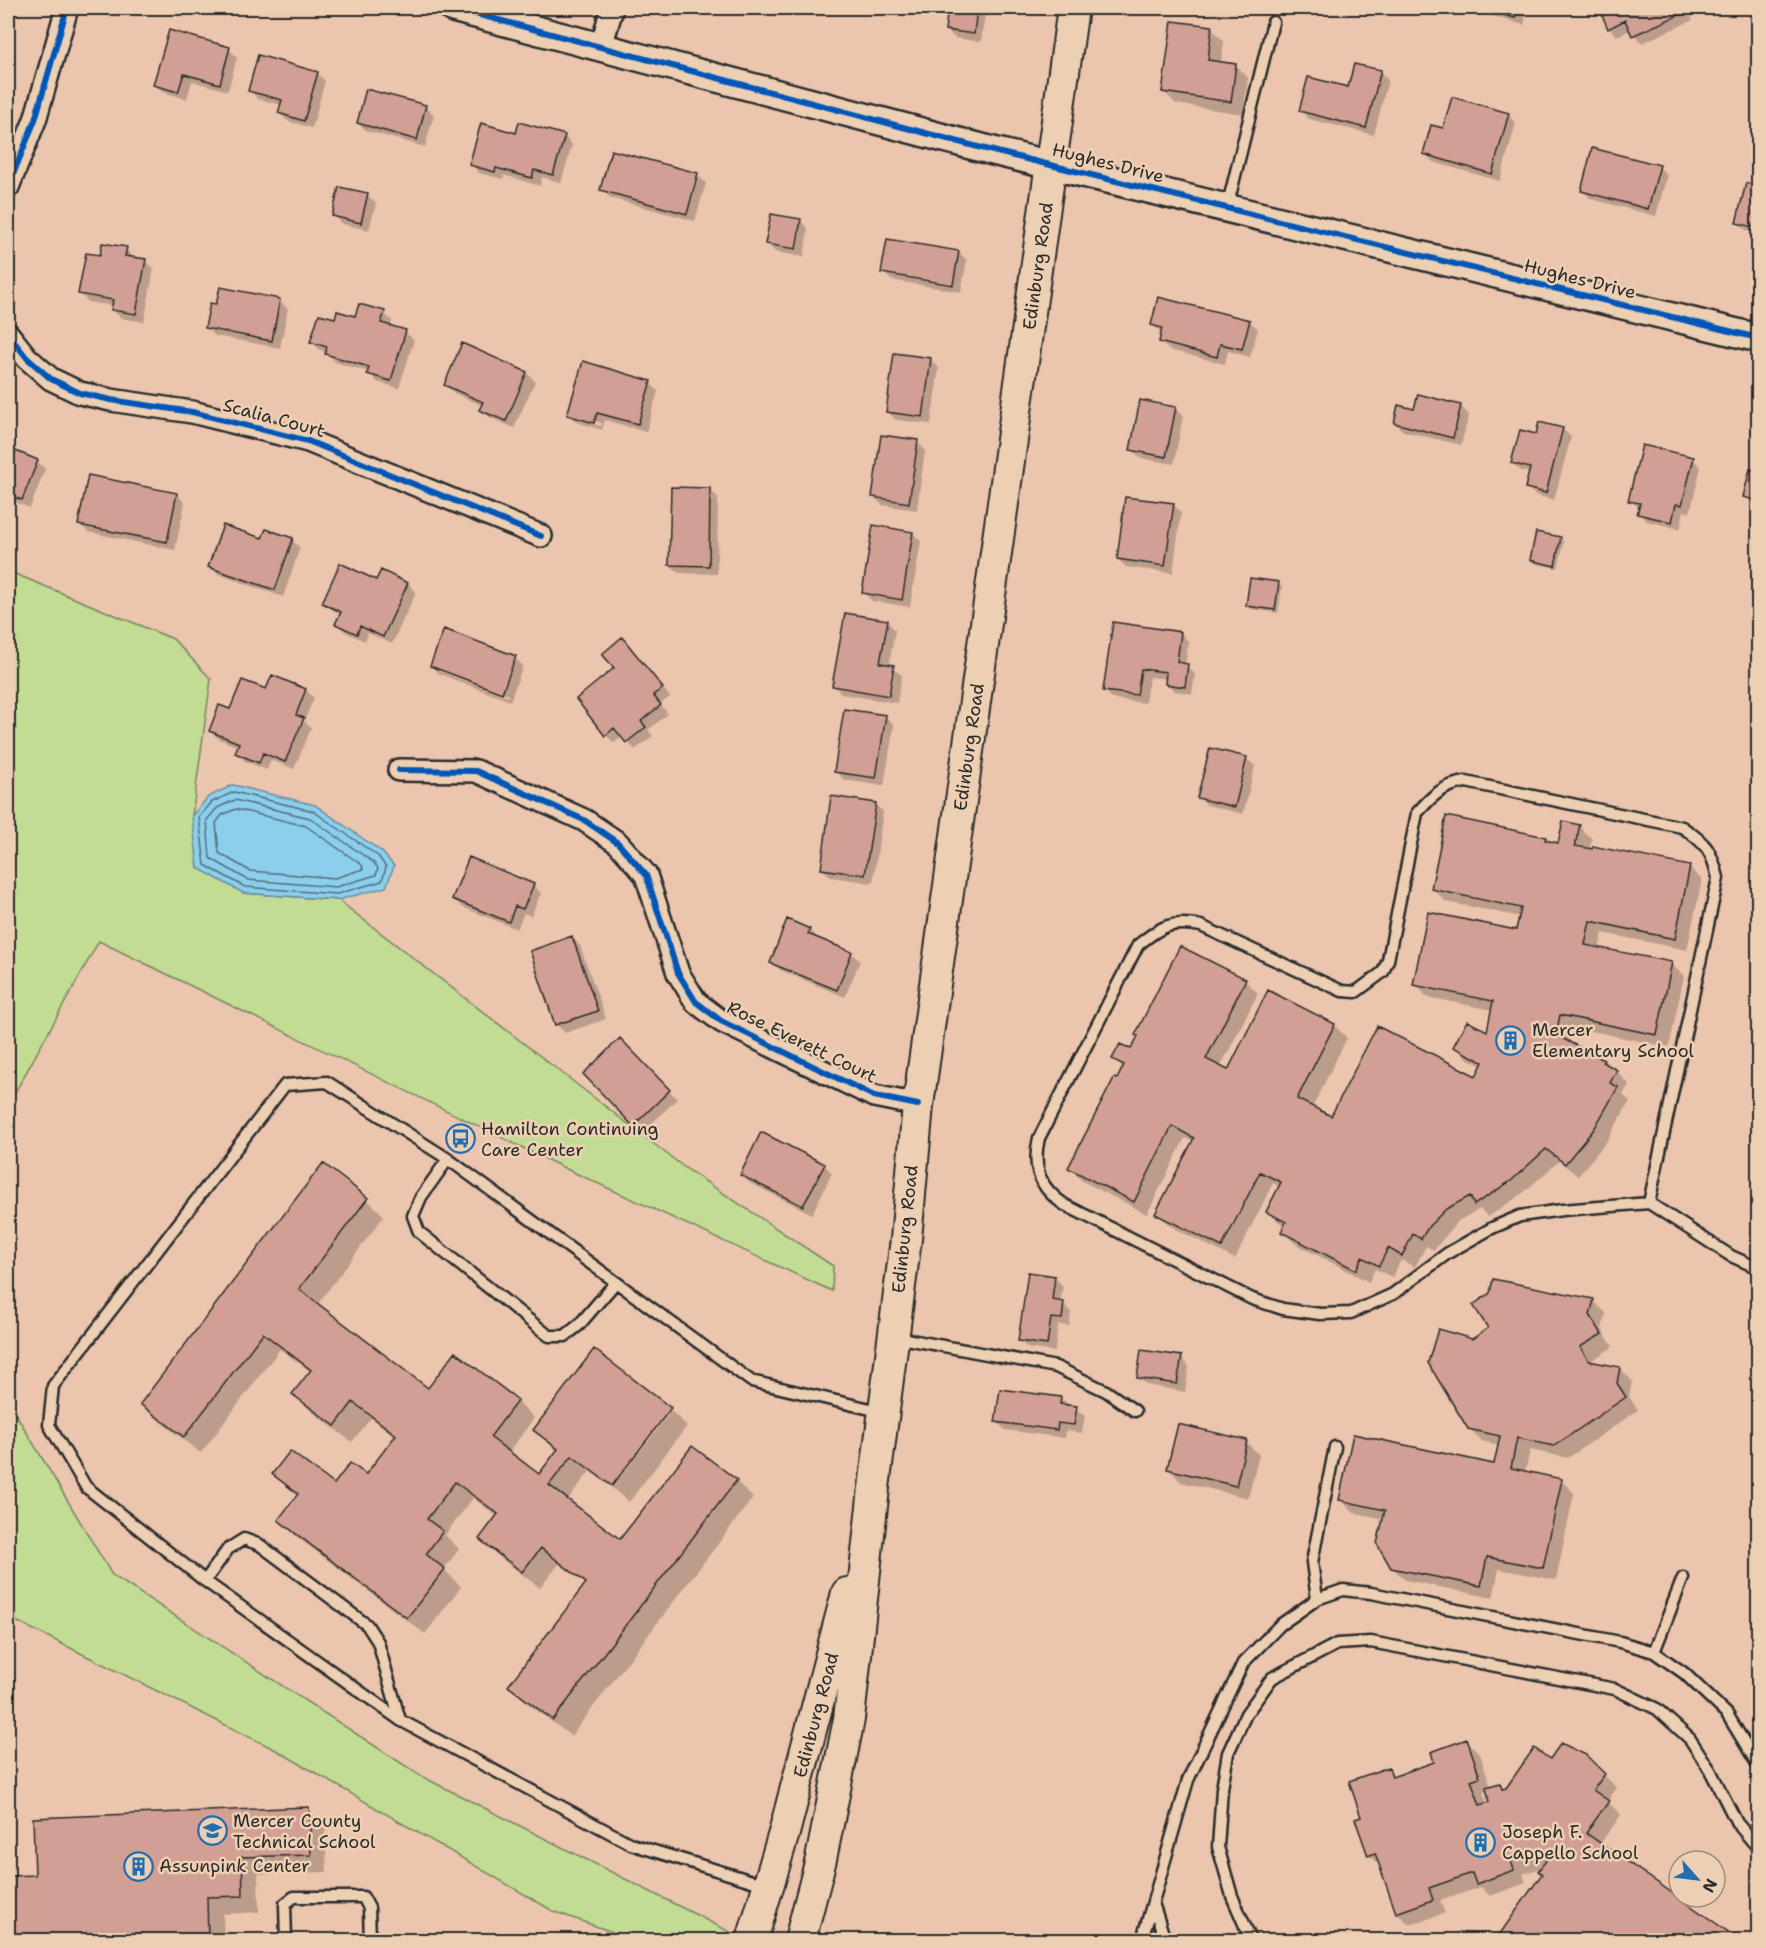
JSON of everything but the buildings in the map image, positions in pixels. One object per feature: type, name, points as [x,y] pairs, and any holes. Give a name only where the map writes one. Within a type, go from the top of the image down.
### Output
[{"type":"main road","name":"Edinburg Road","points":[[800,1941],[821,1858],[849,1719],[918,1105],[1052,164],[1072,8]]},
{"type":"main road","name":"Edinburg Road","points":[[752,1941],[815,1720],[874,1488]]},
{"type":"street","points":[[8,187],[34,120],[67,8]]},
{"type":"street","name":"Hughes Drive","points":[[453,8],[997,152],[1758,338]]},
{"type":"street","points":[[601,47],[612,8]]},
{"type":"street","name":"Scalia Court","points":[[8,334],[27,358],[51,379],[80,393],[192,412],[309,441],[541,536]]},
{"type":"street","name":"Rose Everett Court","points":[[399,770],[476,771],[584,820],[618,843],[646,875],[678,973],[696,1002],[721,1021],[874,1096],[918,1105]]},
{"type":"lane","points":[[1227,207],[1273,22]]},
{"type":"lane","points":[[1649,1203],[1718,879],[1713,856],[1701,839],[1682,827],[1466,782],[1448,784],[1430,798],[1418,813],[1388,960],[1383,972],[1356,992],[1342,991],[1182,922],[1165,926],[1138,945],[1040,1138],[1035,1156],[1042,1182],[1049,1195],[1252,1299],[1283,1309],[1320,1314],[1351,1313],[1393,1294],[1448,1253],[1492,1228],[1520,1216],[1562,1210],[1649,1203],[1731,1256],[1758,1268]]},
{"type":"lane","points":[[768,1886],[631,1844],[400,1720],[205,1581],[86,1487],[49,1425],[53,1386],[285,1085],[327,1082],[448,1159],[751,1381],[884,1412]]},
{"type":"lane","points":[[448,1159],[421,1197],[413,1216],[419,1232],[549,1336],[565,1336],[579,1325],[616,1281]]},
{"type":"lane","points":[[893,1337],[1056,1367],[1106,1391],[1135,1411]]},
{"type":"lane","points":[[1317,1599],[1312,1562],[1335,1447]]},
{"type":"lane","points":[[205,1581],[228,1549],[244,1539],[260,1545],[367,1625],[378,1642],[400,1720]]},
{"type":"lane","points":[[1654,1652],[1683,1578]]},
{"type":"lane","points":[[1142,1941],[1188,1780],[1243,1663],[1280,1625],[1317,1599],[1343,1590],[1371,1593],[1620,1642],[1654,1652],[1684,1673],[1727,1714],[1758,1766]]},
{"type":"lane","points":[[1251,1941],[1232,1896],[1218,1846],[1222,1789],[1228,1753],[1246,1714],[1272,1678],[1337,1644],[1371,1642],[1615,1689],[1657,1709],[1689,1738],[1710,1770],[1737,1823],[1758,1848]]},
{"type":"lane","points":[[286,1941],[285,1904],[294,1897],[363,1897],[369,1908],[370,1941]]},
{"type":"lane","points":[[1152,1903],[1165,1941]]},
{"type":"green space","points":[[8,571],[173,639],[211,679],[192,816],[243,893],[338,900],[685,1168],[833,1266],[832,1291],[560,1166],[99,941],[8,1105]]},
{"type":"green space","points":[[8,1401],[112,1575],[421,1776],[736,1935],[735,1940],[635,1940],[553,1911],[278,1751],[8,1617]]},
{"type":"water","points":[[233,785],[315,805],[382,852],[394,866],[386,887],[338,900],[243,893],[198,868],[192,816],[208,797]]},
{"type":"cycle path","points":[[8,187],[35,120],[67,8]]},
{"type":"cycle path","points":[[453,8],[997,152],[1758,338]]},
{"type":"cycle path","points":[[8,334],[27,358],[51,379],[80,393],[192,412],[308,441],[541,536]]},
{"type":"cycle path","points":[[399,770],[476,771],[584,820],[618,843],[646,875],[678,973],[696,1002],[721,1021],[874,1096],[918,1105]]},
{"type":"place","name":"Mercer Elementary School","points":[[1511,1040]]},
{"type":"place","name":"Hamilton Continuing Care Center","points":[[460,1139]]},
{"type":"place","name":"Mercer County Technical School","points":[[212,1831]]},
{"type":"place","name":"Joseph F. Cappello School","points":[[1481,1842]]},
{"type":"place","name":"Assunpink Center","points":[[138,1866]]}]
